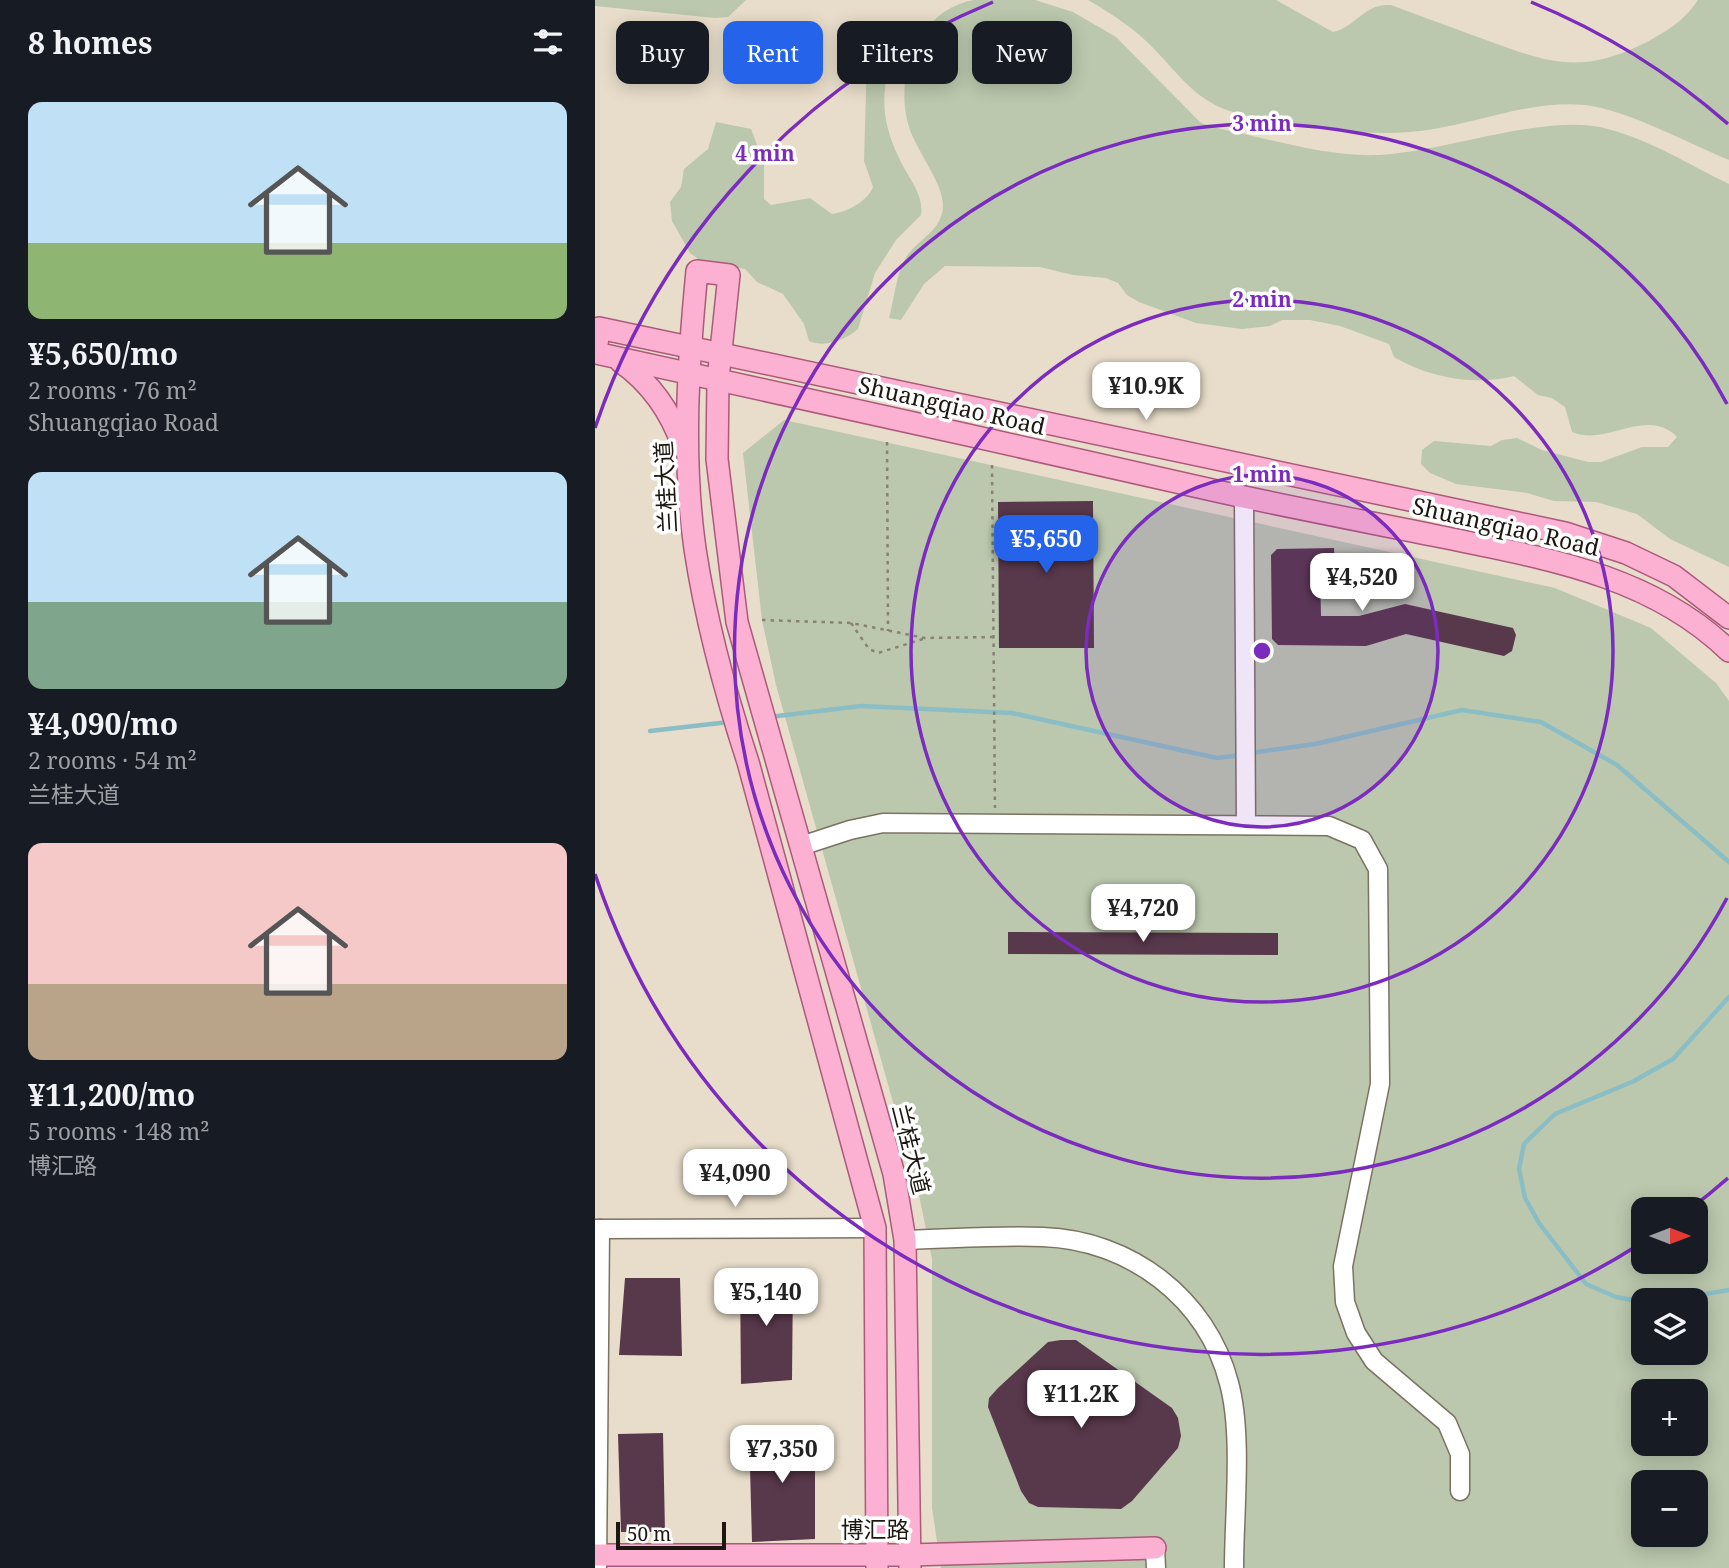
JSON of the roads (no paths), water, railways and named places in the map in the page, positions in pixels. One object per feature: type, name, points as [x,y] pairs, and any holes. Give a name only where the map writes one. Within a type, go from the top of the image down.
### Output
[{"type":"main road","name":"兰桂大道","points":[[721,354],[729,275],[697,271],[688,373],[688,461],[695,548],[727,698],[748,762],[875,1228]]},
{"type":"main road","name":"Shuangqiao Road","points":[[1729,618],[1674,576],[1626,553],[1565,533],[599,328],[605,355],[1244,497],[1559,561],[1613,578],[1658,599],[1716,638],[1729,652]]},
{"type":"main road","points":[[717,379],[721,354]]},
{"type":"main road","points":[[605,355],[639,374],[657,394],[675,424],[688,461]]},
{"type":"main road","name":"兰桂大道","points":[[717,379],[717,460],[725,542],[737,622],[754,692],[801,846],[894,1174],[905,1240],[910,1562]]},
{"type":"main road","points":[[875,1228],[877,1562]]},
{"type":"main road","name":"博汇路","points":[[597,1559],[910,1562],[1156,1558]]},
{"type":"street","points":[[1244,497],[1246,825]]},
{"type":"street","points":[[801,846],[883,823],[1329,826],[1362,840],[1378,869],[1380,1084],[1343,1266],[1345,1302],[1356,1333],[1374,1361],[1447,1423],[1460,1454],[1460,1490]]},
{"type":"street","points":[[597,1559],[597,1229],[875,1228]]},
{"type":"street","points":[[905,1240],[1045,1237],[1099,1246],[1146,1267],[1188,1301],[1214,1340],[1230,1384],[1235,1435],[1234,1568]]},
{"type":"waterway","points":[[769,717],[861,706],[1012,713],[1217,758],[1241,755]]},
{"type":"waterway","points":[[1250,753],[1315,744],[1462,710],[1541,722],[1617,765],[1729,862]]},
{"type":"waterway","points":[[650,731],[729,722]]},
{"type":"waterway","points":[[1631,1300],[1616,1297],[1586,1284],[1539,1223],[1525,1198],[1519,1169],[1524,1144],[1555,1114],[1634,1081],[1673,1059],[1729,997]]},
{"type":"waterway","points":[[1708,1294],[1729,1290]]}]
